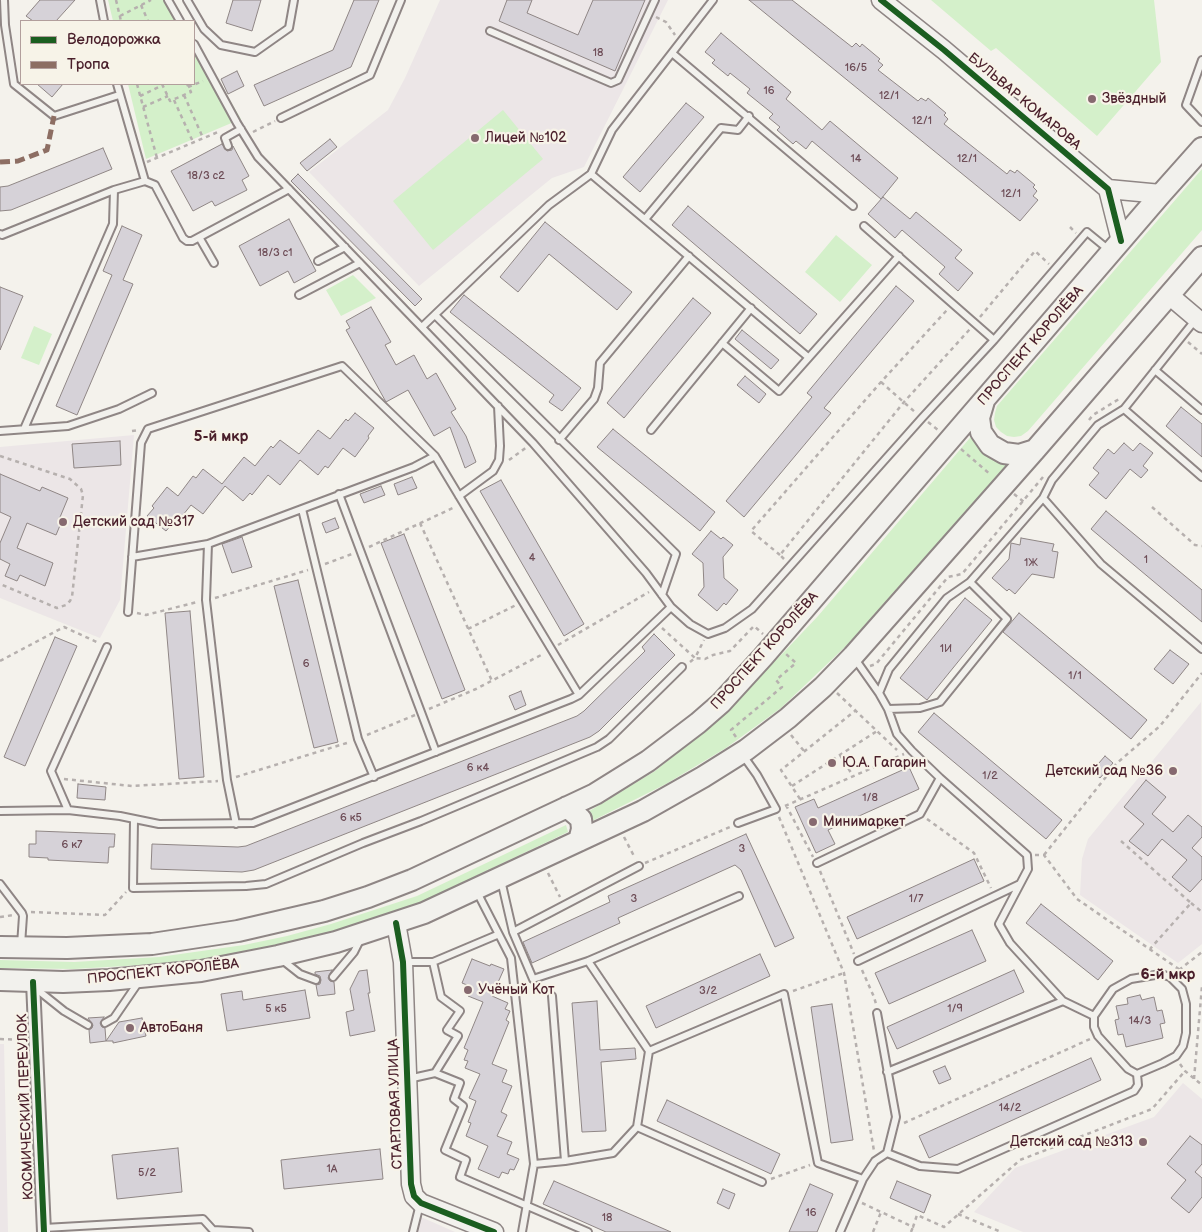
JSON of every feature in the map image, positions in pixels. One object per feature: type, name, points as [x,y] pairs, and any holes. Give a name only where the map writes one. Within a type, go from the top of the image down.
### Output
[{"type":"main road","name":"ПРОСПЕКТ КОРОЛЁВА","points":[[0,947],[108,947],[187,939],[238,931],[324,911],[412,880],[595,794],[648,761],[692,728],[763,657],[1202,148]]},
{"type":"main road","name":"ПРОСПЕКТ КОРОЛЁВА","points":[[0,980],[33,984],[142,978],[201,971],[278,956],[363,934],[424,913],[673,795],[741,753],[788,718],[823,687],[858,663],[1035,450],[1202,257]]},
{"type":"main road","points":[[984,401],[979,418],[981,432],[990,445],[1004,453],[1019,455],[1035,450]]},
{"type":"main road","points":[[567,807],[580,819],[582,829],[579,841]]},
{"type":"street","name":"БУЛЬВАР КОМАРОВА","points":[[881,0],[944,50],[1108,189]]},
{"type":"street","points":[[1116,247],[1108,189],[1161,194]]},
{"type":"street","points":[[1169,295],[1199,321]]},
{"type":"street","name":"СТАРТОВАЯ УЛИЦА","points":[[396,923],[402,962],[411,1184],[414,1196],[421,1203]]},
{"type":"street","name":"КОСМИЧЕСКИЙ ПЕРЕУЛОК","points":[[33,984],[44,1230]]},
{"type":"street","points":[[421,1203],[494,1232]]},
{"type":"lane","points":[[4,0],[4,25],[14,84],[54,116],[119,95]]},
{"type":"lane","points":[[100,0],[104,20]]},
{"type":"lane","points":[[168,0],[179,20]]},
{"type":"lane","points":[[187,0],[204,29],[222,45],[255,52],[289,28],[294,0]]},
{"type":"lane","points":[[280,118],[370,75],[401,0]]},
{"type":"lane","points":[[490,32],[611,83],[618,80],[655,0]]},
{"type":"lane","points":[[422,326],[549,205],[591,174],[612,130],[713,0]]},
{"type":"lane","points":[[195,46],[258,157],[533,443],[657,588],[671,608],[690,624],[708,634],[725,628],[752,610],[922,418],[994,340],[1087,232],[1116,247]]},
{"type":"lane","points":[[672,53],[853,206]]},
{"type":"lane","points":[[1202,60],[1186,105],[1202,122]]},
{"type":"lane","points":[[117,85],[142,165],[145,181]]},
{"type":"lane","points":[[646,218],[721,128],[738,130],[748,116]]},
{"type":"lane","points":[[228,146],[225,140],[226,136],[239,126]]},
{"type":"lane","points":[[591,174],[646,218],[808,357]]},
{"type":"lane","points":[[1,236],[114,190],[145,181],[155,185],[183,238],[187,241],[289,189]]},
{"type":"lane","points":[[24,429],[113,224],[114,190]]},
{"type":"lane","points":[[864,226],[994,340]]},
{"type":"lane","points":[[199,236],[214,263]]},
{"type":"lane","points":[[318,261],[345,247]]},
{"type":"lane","points":[[559,440],[594,398],[598,388],[600,363],[689,256]]},
{"type":"lane","points":[[722,343],[779,391],[898,256]]},
{"type":"lane","points":[[299,295],[360,263]]},
{"type":"lane","points":[[651,430],[751,308]]},
{"type":"lane","points":[[435,315],[676,554],[662,595]]},
{"type":"lane","points":[[879,693],[889,669],[947,598],[970,582],[1044,498],[1052,480],[1098,425],[1124,409],[1155,370],[1199,321]]},
{"type":"lane","points":[[128,612],[141,443],[148,429],[342,366],[435,456],[579,695]]},
{"type":"lane","points":[[1155,370],[1202,410]]},
{"type":"lane","points":[[0,431],[68,426],[119,409],[152,393]]},
{"type":"lane","points":[[459,496],[493,471],[499,460],[498,406]]},
{"type":"lane","points":[[1124,409],[1202,477]]},
{"type":"lane","points":[[132,557],[208,544],[339,494],[414,468],[435,456]]},
{"type":"lane","points":[[339,494],[436,752]]},
{"type":"lane","points":[[1044,498],[1100,564],[1202,649]]},
{"type":"lane","points":[[302,509],[358,739],[374,777]]},
{"type":"lane","points":[[208,544],[206,600],[227,780],[236,824]]},
{"type":"lane","points":[[888,709],[920,708],[940,702],[1007,619],[970,582]]},
{"type":"lane","points":[[0,811],[68,810],[120,816],[159,824],[253,823],[579,695],[671,608]]},
{"type":"lane","points":[[68,810],[51,771],[107,647]]},
{"type":"lane","points":[[858,663],[888,709],[897,734],[940,778],[1027,856],[1028,869],[999,924],[1010,943],[1063,1001],[1094,1016]]},
{"type":"lane","points":[[134,820],[133,888],[266,884],[597,747],[608,739],[682,667]]},
{"type":"lane","points":[[738,823],[776,809],[757,775],[741,753]]},
{"type":"lane","points":[[817,863],[920,814],[940,778]]},
{"type":"lane","points":[[512,932],[639,866]]},
{"type":"lane","points":[[500,878],[512,932],[533,979],[588,961],[739,896]]},
{"type":"lane","points":[[0,884],[22,913],[21,948]]},
{"type":"lane","points":[[858,961],[1021,884]]},
{"type":"lane","points":[[475,889],[497,935],[511,958],[534,1164],[522,1232]]},
{"type":"lane","points":[[333,977],[354,952],[363,934]]},
{"type":"lane","points":[[402,962],[433,962],[497,935]]},
{"type":"lane","points":[[278,956],[300,974],[316,980]]},
{"type":"lane","points":[[534,1164],[613,1153],[638,1127],[649,1050],[588,961]]},
{"type":"lane","points":[[433,962],[440,997],[460,1011],[447,1030],[458,1036],[435,1073]]},
{"type":"lane","points":[[887,1153],[920,1166],[958,1169],[1134,1091],[1138,1084],[1136,1074],[1122,1063],[1098,1036],[1094,1027],[1094,1016],[1113,988],[1131,979],[1161,974],[1170,977],[1182,989],[1186,1004],[1186,1033],[1183,1046],[1176,1056],[1136,1074]]},
{"type":"lane","points":[[105,1023],[114,1018],[142,978]]},
{"type":"lane","points":[[33,984],[64,1011],[88,1024]]},
{"type":"lane","points":[[649,1050],[784,994],[818,1163],[863,1179]]},
{"type":"lane","points":[[552,996],[565,1161]]},
{"type":"lane","points":[[888,1072],[1063,1001]]},
{"type":"lane","points":[[840,1232],[863,1179],[875,1161],[887,1153],[896,1117],[877,1012]]},
{"type":"lane","points":[[408,1079],[435,1073],[460,1083],[454,1100],[463,1106],[445,1150],[466,1160],[460,1177],[588,1232]]},
{"type":"lane","points":[[638,1127],[762,1182]]},
{"type":"lane","points":[[413,1232],[421,1203]]},
{"type":"lane","points":[[44,1230],[203,1218],[213,1230],[249,1232]]},
{"type":"path","points":[[116,0],[121,20]]},
{"type":"path","points":[[120,16],[151,0]]},
{"type":"path","points":[[141,5],[148,20]]},
{"type":"path","points":[[649,13],[666,22],[680,42]]},
{"type":"path","points":[[195,83],[212,77]]},
{"type":"path","points":[[137,85],[156,158]]},
{"type":"path","points":[[140,96],[163,85],[170,101],[191,92],[188,85]]},
{"type":"path","points":[[184,95],[203,138]]},
{"type":"path","points":[[143,107],[168,96]]},
{"type":"path","points":[[174,100],[193,142]]},
{"type":"path","points":[[246,136],[280,118]]},
{"type":"path","points":[[142,165],[193,142],[239,126]]},
{"type":"path","points":[[780,555],[904,402],[975,324],[1035,251],[1054,269]]},
{"type":"path","points":[[792,565],[751,531],[953,304]]},
{"type":"path","points":[[882,382],[922,418]]},
{"type":"path","points":[[1087,422],[1093,415],[1119,400],[1125,392]]},
{"type":"path","points":[[493,471],[533,443]]},
{"type":"path","points":[[0,456],[70,480],[81,489],[82,495],[72,597],[70,601],[66,605],[57,608],[0,584]]},
{"type":"path","points":[[858,663],[876,664],[948,578],[962,574],[1046,473]]},
{"type":"path","points":[[128,612],[146,615],[206,600],[315,568],[464,503]]},
{"type":"path","points":[[1152,506],[1195,545],[1202,546]]},
{"type":"path","points":[[420,523],[492,681]]},
{"type":"path","points":[[54,779],[132,786],[227,780],[344,745],[492,681],[552,649],[657,588]]},
{"type":"path","points":[[468,629],[523,602]]},
{"type":"path","points":[[656,622],[695,658],[708,634]]},
{"type":"path","points":[[0,661],[64,627],[107,647]]},
{"type":"path","points":[[1027,856],[1044,855],[1117,763],[1160,726],[1202,673]]},
{"type":"path","points":[[836,692],[902,755]]},
{"type":"path","points":[[800,799],[781,770],[856,710]]},
{"type":"path","points":[[792,786],[877,731]]},
{"type":"path","points":[[789,733],[804,751]]},
{"type":"path","points":[[875,1161],[844,973],[776,809],[912,751]]},
{"type":"path","points":[[840,755],[853,776]]},
{"type":"path","points":[[786,805],[817,863],[874,997],[877,1012]]},
{"type":"path","points":[[920,814],[974,853],[995,897]]},
{"type":"path","points":[[624,837],[639,866],[738,823]]},
{"type":"path","points":[[1121,842],[1202,912]]},
{"type":"path","points":[[1044,855],[1077,899],[1180,970]]},
{"type":"path","points":[[548,871],[564,905]]},
{"type":"path","points":[[0,917],[22,913],[106,915],[128,890],[133,888]]},
{"type":"path","points":[[1150,949],[1191,903]]},
{"type":"path","points":[[1170,977],[1202,952]]},
{"type":"path","points":[[784,994],[844,973]]},
{"type":"path","points":[[1194,1079],[1202,986]]},
{"type":"path","points":[[893,1128],[1098,1036]]},
{"type":"path","points":[[0,1039],[37,1040]]},
{"type":"path","points":[[911,1232],[918,1215],[944,1227],[1020,1160],[1152,1109],[1185,1071],[1202,1085]]},
{"type":"path","points":[[762,1182],[818,1163]]},
{"type":"path","points":[[854,1198],[913,1227]]},
{"type":"path","points":[[873,1232],[881,1212]]},
{"type":"path","points":[[958,1214],[1002,1232]]},
{"type":"shaded area","name":"Лицей №102","points":[[440,0],[668,0],[584,167],[552,178],[419,286],[309,172],[388,110],[405,78]]},
{"type":"shaded area","name":"Детский сад №317","points":[[134,435],[120,600],[100,638],[0,598],[0,447]]},
{"type":"shaded area","name":"Детский сад №36","points":[[1201,702],[1202,944],[1178,963],[1080,895],[1082,859],[1088,839]]},
{"type":"shaded area","points":[[0,1044],[4,1044],[8,1232],[0,1232]]},
{"type":"shaded area","name":"Детский сад №313","points":[[1183,1083],[1202,1099],[1202,1232],[1023,1232],[974,1212],[1015,1168],[1154,1117]]},
{"type":"shaded area","points":[[421,1217],[455,1232],[415,1232]]},
{"type":"green space","points":[[108,0],[172,0],[183,20],[113,20]]},
{"type":"green space","name":"Звёздный","points":[[931,0],[1154,0],[1161,62],[1097,136],[996,48],[991,51]]},
{"type":"green space","points":[[195,40],[241,119],[146,159],[128,85],[195,85]]},
{"type":"green space","points":[[503,110],[543,159],[433,250],[393,201]]},
{"type":"green space","points":[[1202,169],[1202,230],[1028,431],[1021,436],[1014,437],[1007,436],[1001,432],[996,427],[994,420],[997,406]]},
{"type":"green space","points":[[836,235],[872,265],[840,302],[805,272]]},
{"type":"green space","points":[[353,275],[376,298],[341,316],[326,290]]},
{"type":"green space","points":[[34,326],[52,334],[39,365],[21,358]]},
{"type":"green space","points":[[975,432],[1009,462],[847,645],[781,708],[726,748],[666,784],[588,823],[586,813],[655,771],[681,750],[784,652],[818,616]]},
{"type":"green space","points":[[566,825],[568,832],[419,903],[332,932],[287,943],[203,959],[159,964],[74,969],[0,968],[0,960],[74,962],[159,957],[244,945],[287,936],[417,896]]},
{"type":"building","points":[[40,0],[75,0],[57,20],[32,20],[26,16]]},
{"type":"building","points":[[233,0],[261,0],[252,31],[226,23]]},
{"type":"building","points":[[354,0],[379,0],[351,67],[264,106],[254,85],[333,50]]},
{"type":"building","points":[[507,0],[532,0],[527,13],[578,35],[593,0],[645,0],[615,71],[499,21]]},
{"type":"building","points":[[749,0],[792,0],[852,47],[856,43],[860,47],[862,44],[880,59],[878,61],[883,65],[878,70],[918,101],[921,98],[926,101],[928,98],[946,113],[944,115],[948,119],[944,124],[1007,174],[1010,170],[1015,173],[1017,170],[1035,185],[1033,187],[1037,191],[1033,196],[1038,200],[1020,221]]},
{"type":"building","points":[[721,33],[791,92],[786,99],[822,130],[830,121],[898,178],[881,199],[812,141],[806,149],[796,141],[793,144],[777,130],[780,127],[769,118],[773,114],[747,93],[750,89],[730,73],[728,76],[712,63],[715,60],[705,52]]},
{"type":"building","points":[[237,71],[244,86],[228,94],[221,79]]},
{"type":"building","points":[[38,85],[62,85],[52,97]]},
{"type":"building","points":[[686,103],[704,117],[640,192],[623,177]]},
{"type":"building","points":[[330,139],[337,147],[307,171],[300,163]]},
{"type":"building","points":[[222,144],[227,151],[232,150],[233,146],[249,176],[242,180],[247,190],[215,206],[212,201],[193,211],[171,171]]},
{"type":"building","points":[[103,148],[112,169],[11,210],[0,211],[0,187],[8,186]]},
{"type":"building","points":[[298,174],[422,299],[415,306],[291,181]]},
{"type":"building","points":[[883,197],[910,219],[916,212],[962,250],[955,258],[973,273],[958,291],[939,274],[945,267],[902,230],[895,238],[868,214]]},
{"type":"building","points":[[688,206],[817,314],[800,334],[672,225]]},
{"type":"building","points":[[289,219],[316,271],[294,283],[288,271],[260,286],[239,246]]},
{"type":"building","points":[[545,222],[632,292],[617,310],[549,254],[518,292],[500,277]]},
{"type":"building","points":[[122,226],[142,235],[123,280],[133,284],[77,415],[56,406],[112,275],[103,271]]},
{"type":"building","points":[[896,286],[914,301],[824,408],[831,413],[744,517],[726,501],[812,397],[807,393]]},
{"type":"building","points":[[0,287],[23,296],[0,350]]},
{"type":"building","points":[[464,295],[581,388],[562,411],[549,402],[554,395],[450,312]]},
{"type":"building","points":[[693,298],[711,313],[624,418],[607,403]]},
{"type":"building","points":[[371,307],[391,342],[385,345],[396,365],[414,355],[427,379],[436,373],[456,409],[451,412],[466,436],[476,462],[465,468],[450,427],[434,436],[408,390],[386,402],[346,330],[350,328],[346,321]]},
{"type":"building","points":[[742,330],[779,360],[771,369],[735,339]]},
{"type":"building","points":[[745,376],[766,394],[759,403],[737,385]]},
{"type":"building","points":[[1181,407],[1202,424],[1202,457],[1166,426]]},
{"type":"building","points":[[355,413],[374,428],[355,457],[343,448],[328,468],[325,466],[318,475],[300,460],[280,485],[268,475],[252,495],[250,493],[243,501],[225,486],[203,514],[191,505],[175,525],[173,523],[166,531],[147,516],[154,508],[152,506],[167,487],[178,496],[193,476],[196,478],[203,469],[222,484],[244,457],[255,466],[271,446],[273,448],[280,440],[299,454],[318,430],[330,439],[346,419],[348,421]]},
{"type":"building","points":[[613,429],[715,512],[700,531],[597,447]]},
{"type":"building","points":[[120,441],[121,465],[74,468],[72,444]]},
{"type":"building","points":[[1124,443],[1133,451],[1140,443],[1153,453],[1143,466],[1148,470],[1141,478],[1130,469],[1106,499],[1089,485],[1099,473],[1093,468],[1108,449],[1114,454]]},
{"type":"building","points":[[0,474],[40,491],[42,487],[68,498],[58,522],[61,523],[56,535],[27,523],[17,548],[53,563],[45,586],[20,575],[17,581],[5,576],[10,564],[0,559],[0,543],[11,517],[0,512]]},
{"type":"building","points":[[412,477],[417,488],[398,495],[394,484]]},
{"type":"building","points":[[501,480],[584,624],[564,636],[480,491]]},
{"type":"building","points":[[381,486],[385,495],[364,503],[360,494]]},
{"type":"building","points":[[1106,511],[1202,590],[1202,622],[1091,529]]},
{"type":"building","points":[[335,518],[339,528],[326,533],[322,523]]},
{"type":"building","points":[[711,531],[733,545],[723,557],[724,578],[738,590],[726,605],[724,603],[717,611],[698,595],[704,587],[703,563],[692,554]]},
{"type":"building","points":[[404,534],[465,690],[442,699],[381,543]]},
{"type":"building","points":[[242,537],[252,567],[232,573],[222,544]]},
{"type":"building","points":[[1021,538],[1054,544],[1052,551],[1058,552],[1054,578],[1032,574],[1015,594],[1009,589],[1007,591],[992,578],[1009,559],[1011,543],[1020,545]]},
{"type":"building","points":[[298,580],[338,742],[314,748],[274,586]]},
{"type":"building","points":[[965,598],[992,620],[927,700],[900,678]]},
{"type":"building","points":[[190,611],[204,777],[179,779],[165,613]]},
{"type":"building","points":[[1019,613],[1147,720],[1131,739],[1003,632]]},
{"type":"building","points":[[654,634],[675,655],[599,731],[590,737],[254,870],[242,872],[151,869],[152,844],[246,846],[577,716],[645,651],[642,647]]},
{"type":"building","points":[[55,637],[77,646],[25,766],[4,757]]},
{"type":"building","points":[[1170,650],[1189,664],[1173,684],[1154,669]]},
{"type":"building","points":[[521,691],[526,705],[515,710],[509,696]]},
{"type":"building","points":[[934,713],[1062,820],[1046,839],[918,732]]},
{"type":"building","points":[[1105,756],[1113,763],[1100,778],[1092,771]]},
{"type":"building","points":[[909,767],[919,789],[828,830],[835,844],[816,853],[795,807],[814,799],[818,808]]},
{"type":"building","points":[[1146,780],[1166,797],[1152,814],[1173,832],[1188,815],[1202,827],[1202,837],[1192,848],[1202,857],[1202,879],[1190,892],[1172,877],[1187,860],[1162,839],[1148,856],[1129,841],[1144,824],[1124,807]]},
{"type":"building","points":[[78,784],[106,787],[105,800],[77,798]]},
{"type":"building","points":[[36,831],[115,834],[114,847],[109,847],[108,863],[48,860],[48,858],[29,857],[29,844],[36,844]]},
{"type":"building","points":[[746,834],[794,938],[775,947],[741,870],[735,865],[618,918],[620,923],[532,963],[523,942],[610,902],[608,896]]},
{"type":"building","points":[[974,859],[984,881],[857,939],[847,917]]},
{"type":"building","points":[[1041,904],[1113,961],[1098,980],[1026,923]]},
{"type":"building","points":[[972,930],[986,961],[889,1004],[875,973]]},
{"type":"building","points":[[760,954],[770,976],[656,1028],[646,1006]]},
{"type":"building","points":[[472,959],[504,969],[492,996],[508,1003],[505,1009],[510,1011],[506,1020],[509,1022],[492,1064],[507,1070],[502,1082],[512,1086],[501,1112],[507,1115],[497,1136],[512,1142],[507,1154],[519,1159],[514,1170],[510,1169],[508,1174],[502,1172],[499,1178],[478,1169],[488,1146],[466,1136],[471,1123],[468,1122],[476,1101],[469,1098],[480,1074],[465,1068],[468,1061],[464,1060],[468,1050],[464,1048],[483,1002],[468,996],[469,992],[465,991],[467,985],[462,983]]},
{"type":"building","points":[[332,970],[328,978],[334,982],[335,994],[318,996],[316,985],[320,984],[321,980],[320,976],[315,974],[315,972]]},
{"type":"building","points":[[367,970],[370,993],[368,993],[375,1031],[350,1036],[346,1012],[354,1010],[350,989],[359,971]]},
{"type":"building","points":[[1014,970],[1024,992],[897,1049],[887,1027]]},
{"type":"building","points":[[305,990],[310,1018],[227,1031],[221,994],[242,991],[243,1000]]},
{"type":"building","points":[[1140,995],[1142,1000],[1154,997],[1157,1011],[1162,1010],[1165,1023],[1160,1024],[1163,1038],[1126,1047],[1123,1034],[1118,1035],[1115,1020],[1119,1019],[1116,1006],[1128,1004],[1127,998]]},
{"type":"building","points":[[597,1001],[600,1050],[635,1048],[636,1059],[601,1062],[606,1131],[582,1132],[572,1003]]},
{"type":"building","points":[[832,1004],[853,1140],[831,1143],[811,1007]]},
{"type":"building","points":[[104,1017],[100,1023],[105,1028],[106,1041],[90,1043],[89,1030],[93,1025],[88,1018]]},
{"type":"building","name":"АвтоБаня","points":[[142,1018],[146,1036],[113,1043],[113,1041],[106,1041],[119,1022]]},
{"type":"building","points":[[1091,1058],[1101,1080],[929,1158],[919,1136]]},
{"type":"building","points":[[945,1066],[951,1079],[939,1084],[933,1071]]},
{"type":"building","points":[[667,1100],[780,1154],[771,1174],[657,1121]]},
{"type":"building","points":[[1190,1136],[1202,1145],[1202,1164],[1195,1172],[1202,1178],[1202,1197],[1189,1213],[1171,1198],[1186,1180],[1167,1164]]},
{"type":"building","points":[[178,1148],[182,1192],[117,1199],[112,1155]]},
{"type":"building","points":[[380,1149],[383,1179],[284,1189],[281,1160]]},
{"type":"building","points":[[554,1181],[671,1232],[606,1232],[543,1204]]},
{"type":"building","points":[[897,1181],[931,1195],[924,1213],[890,1198]]},
{"type":"building","points":[[810,1184],[833,1194],[817,1232],[789,1232]]},
{"type":"building","points":[[723,1189],[735,1194],[729,1209],[717,1203]]},
{"type":"marked path","points":[[0,162],[18,161],[47,150],[54,116]]},
{"type":"cycle path","points":[[881,0],[944,50],[1108,189],[1121,241]]},
{"type":"cycle path","points":[[396,923],[403,962],[411,1184],[414,1196],[421,1203],[494,1232]]},
{"type":"cycle path","points":[[33,982],[44,1232]]},
{"type":"place","name":"Звёздный","points":[[1092,99]]},
{"type":"place","name":"Лицей №102","points":[[475,138]]},
{"type":"place","name":"Детский сад №317","points":[[63,522]]},
{"type":"place","name":"Ю.А. Гагарин","points":[[832,763]]},
{"type":"place","name":"Детский сад №36","points":[[1173,771]]},
{"type":"place","name":"Минимаркет","points":[[813,822]]},
{"type":"place","name":"Учёный Кот","points":[[468,990]]},
{"type":"place","name":"АвтоБаня","points":[[130,1028]]},
{"type":"place","name":"Детский сад №313","points":[[1143,1142]]},
{"type":"district","name":"5-й мкр","points":[[221,437]]},
{"type":"district","name":"6-й мкр","points":[[1168,975]]}]
